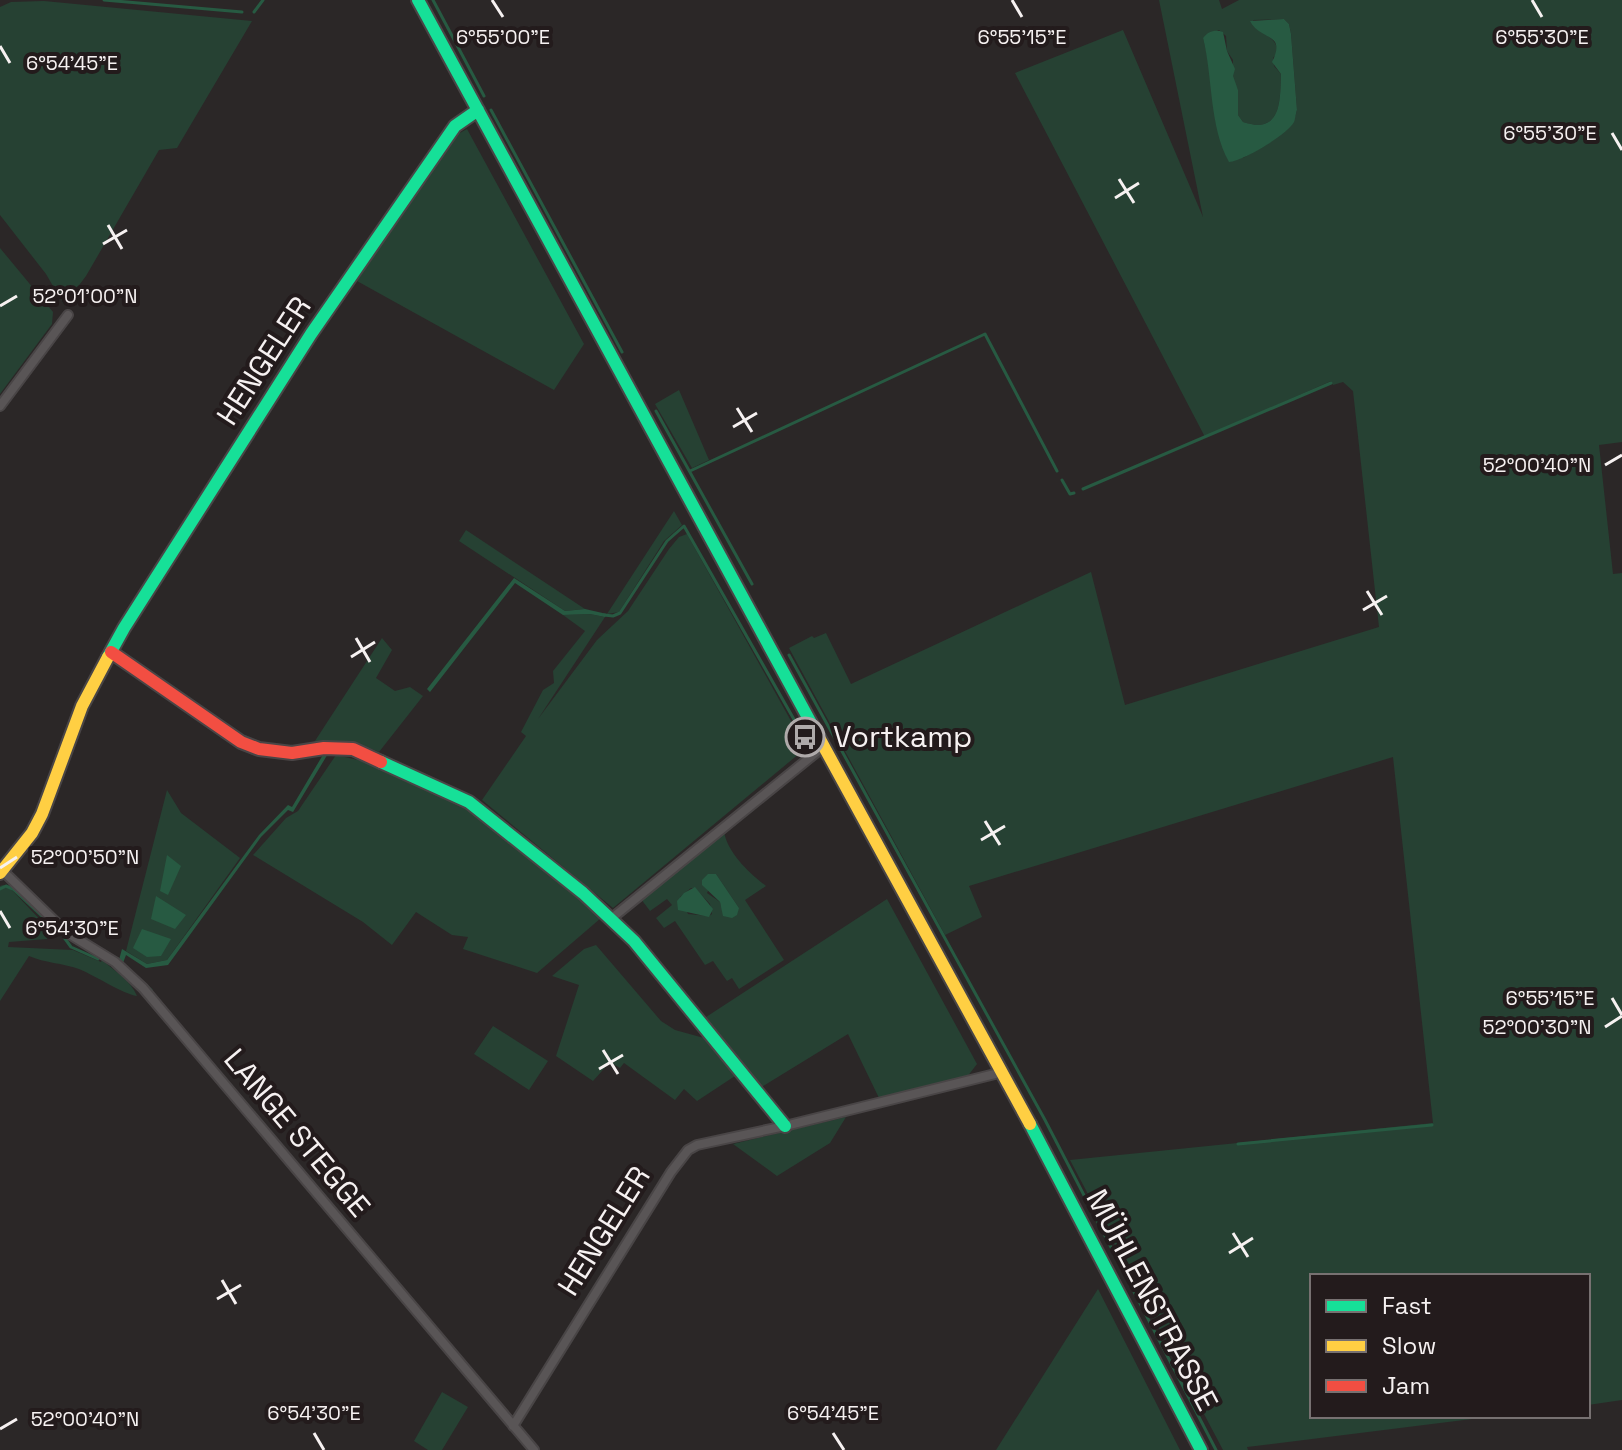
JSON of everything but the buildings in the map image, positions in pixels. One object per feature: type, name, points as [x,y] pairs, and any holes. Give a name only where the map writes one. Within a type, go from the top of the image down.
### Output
[{"type":"street","name":"MÜHLENSTRASSE","points":[[418,0],[1003,1072],[1201,1450]]},
{"type":"street","name":"HENGELER","points":[[1,870],[32,833],[42,814],[82,706],[111,652],[311,334],[455,126],[478,110]]},
{"type":"street","points":[[0,406],[68,315]]},
{"type":"street","points":[[111,652],[241,742],[274,752],[292,753],[334,747],[353,749],[457,795],[612,918],[785,1126]]},
{"type":"street","points":[[612,918],[823,747]]},
{"type":"street","name":"LANGE STEGGE","points":[[1,870],[66,932],[115,962],[143,988],[534,1450]]},
{"type":"street","name":"HENGELER","points":[[513,1426],[680,1158],[697,1145],[1003,1072]]},
{"type":"shaded area","points":[[1159,0],[1219,0],[1222,9],[1239,0],[1622,0],[1622,442],[1599,445],[1613,574],[1622,573],[1622,1400],[1590,1405],[1590,1274],[1310,1274],[1310,1418],[1480,1418],[1247,1447],[1248,1450],[1223,1450],[1070,1160],[1433,1123],[1393,757],[969,886],[982,917],[945,935],[789,648],[812,636],[826,633],[851,684],[1091,572],[1125,705],[1379,627],[1353,391],[1343,382],[1333,385],[1331,381],[1205,437],[1015,73],[1123,30],[1203,217]],"holes":[[[1284,19],[1289,24],[1297,110],[1294,119],[1283,133],[1243,158],[1216,122],[1210,66],[1203,38],[1219,30],[1226,36],[1227,51],[1233,60],[1233,81],[1238,90],[1238,115],[1243,122],[1256,125],[1265,124],[1276,113],[1281,74],[1274,66],[1273,58],[1278,52],[1275,43],[1253,20]]]},
{"type":"shaded area","points":[[44,1],[252,21],[177,148],[159,150],[86,276],[64,305],[46,274],[0,215],[0,7],[11,2]]},
{"type":"shaded area","points":[[1284,19],[1289,24],[1291,34],[1297,110],[1294,122],[1283,134],[1264,146],[1229,162],[1218,133],[1203,38],[1212,31],[1223,32],[1235,69],[1233,76],[1238,90],[1238,115],[1243,122],[1265,124],[1272,119],[1279,104],[1281,74],[1272,62],[1276,52],[1274,41],[1250,21]]},
{"type":"shaded area","points":[[467,129],[584,344],[554,390],[357,281],[444,148]]},
{"type":"shaded area","points":[[0,248],[53,312],[52,324],[0,394]]},
{"type":"shaded area","points":[[679,390],[709,460],[692,468],[655,404]]},
{"type":"shaded area","points":[[674,511],[682,525],[664,541],[619,612],[607,614]]},
{"type":"shaded area","points":[[466,530],[585,609],[565,611],[459,541]]},
{"type":"shaded area","points":[[687,534],[806,748],[613,908],[482,800],[526,736],[521,732],[543,690],[554,683],[553,671],[585,631],[563,615],[605,617],[538,719],[597,640],[628,611],[669,549],[679,537]]},
{"type":"shaded area","points":[[514,578],[565,611],[585,609],[607,614],[605,617],[563,615],[515,583],[430,692],[427,689]]},
{"type":"shaded area","points":[[382,638],[392,650],[376,678],[395,691],[410,687],[423,696],[379,752],[346,743],[313,744]]},
{"type":"shaded area","points":[[329,752],[293,812],[288,810],[261,837],[168,965],[146,968],[126,955],[123,963],[119,960],[122,949],[147,964],[167,960],[259,835],[288,805],[292,807],[324,753]]},
{"type":"shaded area","points":[[336,755],[367,762],[476,813],[601,918],[537,973],[463,949],[468,937],[452,935],[416,912],[392,945],[363,922],[253,855],[286,818],[298,811]]},
{"type":"shaded area","points":[[167,790],[181,813],[240,858],[167,960],[147,964],[126,951]]},
{"type":"shaded area","points":[[724,832],[734,855],[766,886],[745,900],[784,960],[739,989],[732,978],[727,981],[713,961],[705,965],[675,921],[664,928],[656,918],[672,905],[667,899],[650,911],[641,899]],"holes":[[[716,874],[739,908],[721,906],[707,893]],[[695,888],[710,904],[712,914],[688,914],[680,897]]]},
{"type":"shaded area","points":[[167,855],[181,866],[168,895],[160,891]]},
{"type":"shaded area","points":[[708,874],[716,874],[739,908],[737,915],[732,918],[723,916],[720,902],[702,885]]},
{"type":"shaded area","points":[[0,886],[9,887],[49,929],[47,939],[9,942],[8,947],[73,950],[102,960],[127,981],[137,996],[79,969],[29,956],[0,1001]]},
{"type":"shaded area","points":[[695,887],[713,909],[709,917],[678,910],[677,901]]},
{"type":"shaded area","points":[[156,896],[186,915],[175,929],[151,919]]},
{"type":"shaded area","points":[[887,899],[977,1064],[967,1077],[879,1098],[848,1034],[760,1088],[703,1019]]},
{"type":"shaded area","points":[[142,929],[171,939],[161,956],[147,957],[133,948]]},
{"type":"shaded area","points":[[596,945],[661,1021],[675,1030],[704,1038],[735,1076],[697,1101],[684,1089],[675,1100],[624,1063],[620,1068],[610,1062],[593,1081],[556,1056],[579,985],[552,976],[584,949]]},
{"type":"shaded area","points":[[493,1026],[548,1061],[529,1090],[474,1054]]},
{"type":"shaded area","points":[[846,1117],[830,1143],[777,1176],[733,1144]]},
{"type":"shaded area","points":[[1098,1289],[1180,1450],[996,1450]]},
{"type":"shaded area","points":[[442,1392],[468,1407],[442,1450],[428,1450],[414,1441]]},
{"type":"waterway","points":[[104,0],[242,12]]},
{"type":"waterway","points":[[254,12],[263,0]]},
{"type":"waterway","points":[[433,0],[484,96]]},
{"type":"waterway","points":[[491,110],[622,352]]},
{"type":"waterway","points":[[690,471],[985,334],[1057,471]]},
{"type":"waterway","points":[[1083,489],[1331,383]]},
{"type":"waterway","points":[[656,411],[752,584]]},
{"type":"waterway","points":[[1062,480],[1070,494],[1074,493]]},
{"type":"waterway","points":[[604,615],[620,613],[667,541],[684,526],[808,744]]},
{"type":"waterway","points":[[789,655],[1045,1120],[1216,1450]]},
{"type":"waterway","points":[[0,889],[6,886],[13,889],[45,919]]},
{"type":"waterway","points":[[58,929],[71,947],[98,959]]},
{"type":"waterway","points":[[127,968],[151,990]]},
{"type":"waterway","points":[[1238,1144],[1432,1125]]},
{"type":"traffic: fast","points":[[418,0],[817,734]]},
{"type":"traffic: fast","points":[[108,657],[311,334],[455,126],[478,110]]},
{"type":"traffic: fast","points":[[381,762],[469,802],[583,893],[634,941],[785,1126]]},
{"type":"traffic: fast","points":[[1030,1124],[1201,1450]]},
{"type":"traffic: slow","points":[[0,873],[32,833],[42,814],[82,706],[108,657]]},
{"type":"traffic: slow","points":[[817,734],[1030,1124]]},
{"type":"traffic: jam","points":[[111,652],[241,742],[259,749],[292,753],[324,748],[353,749],[381,762]]},
{"type":"place","name":"Vortkamp","points":[[805,737]]}]
